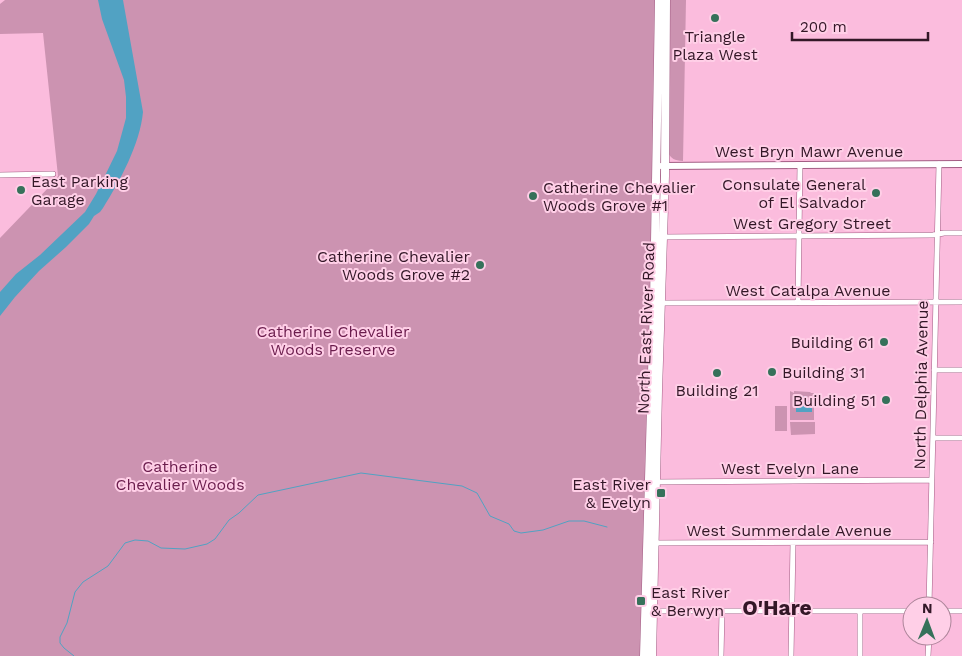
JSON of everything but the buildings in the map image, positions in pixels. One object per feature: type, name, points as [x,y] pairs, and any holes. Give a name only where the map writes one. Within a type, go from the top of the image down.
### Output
[{"type":"main road","name":"North East River Road","points":[[644,656],[649,611],[657,303],[656,166],[659,0]]},
{"type":"main road","name":"North East River Road","points":[[657,303],[663,237],[666,0]]},
{"type":"main road","name":"North East River Road","points":[[649,611],[652,656]]},
{"type":"street","name":"North Delphia Avenue","points":[[929,596],[939,164]]},
{"type":"street","name":"West Bryn Mawr Avenue","points":[[656,166],[962,164]]},
{"type":"street","points":[[798,303],[800,165]]},
{"type":"street","points":[[0,175],[53,174]]},
{"type":"street","name":"West Gregory Street","points":[[663,237],[962,233]]},
{"type":"street","name":"West Catalpa Avenue","points":[[657,303],[962,302]]},
{"type":"street","points":[[934,370],[962,370]]},
{"type":"street","points":[[933,438],[962,438]]},
{"type":"street","name":"West Evelyn Lane","points":[[652,482],[932,480]]},
{"type":"street","name":"West Summerdale Avenue","points":[[651,543],[931,542]]},
{"type":"street","points":[[791,656],[793,543]]},
{"type":"street","points":[[649,611],[902,611]]},
{"type":"street","points":[[860,611],[860,656]]},
{"type":"street","points":[[721,656],[722,612]]},
{"type":"green space","name":"Catherine Chevalier Woods","points":[[5,0],[656,0],[652,280],[641,656],[0,656],[0,238],[58,176],[43,33],[0,34],[0,4]]},
{"type":"green space","points":[[669,0],[686,0],[683,161],[674,159],[667,151]]},
{"type":"green space","points":[[790,391],[794,393],[794,391],[814,393],[814,420],[790,420]]},
{"type":"green space","points":[[775,406],[787,406],[787,431],[775,431]]},
{"type":"green space","points":[[790,422],[815,422],[815,434],[791,435]]},
{"type":"water","points":[[98,0],[123,0],[143,112],[138,137],[122,174],[100,212],[94,216],[89,224],[66,247],[39,271],[0,316],[0,292],[16,274],[40,255],[85,212],[117,151],[126,118],[124,80],[102,19]]},
{"type":"water","points":[[801,396],[807,396],[807,402],[812,402],[812,412],[796,412],[796,402],[800,402]]},
{"type":"waterway","points":[[74,656],[60,643],[60,637],[67,623],[75,592],[83,582],[108,566],[125,543],[135,540],[148,541],[161,548],[185,549],[207,544],[215,539],[229,520],[258,495],[361,473],[462,486],[477,493],[490,516],[509,524],[514,531],[521,533],[543,530],[569,521],[584,521],[607,527]]},
{"type":"place","name":"Triangle Plaza West","points":[[715,18]]},
{"type":"place","name":"East Parking Garage","points":[[21,190]]},
{"type":"place","name":"Consulate General of El Salvador","points":[[876,193]]},
{"type":"place","name":"Catherine Chevalier Woods Grove #1","points":[[533,196]]},
{"type":"place","name":"Catherine Chevalier Woods Grove #2","points":[[480,265]]},
{"type":"place","name":"Building 61","points":[[884,342]]},
{"type":"place","name":"Building 31","points":[[772,372]]},
{"type":"place","name":"Building 21","points":[[717,373]]},
{"type":"place","name":"Building 51","points":[[886,400]]},
{"type":"place","name":"East River & Evelyn","points":[[661,493]]},
{"type":"place","name":"East River & Berwyn","points":[[641,601]]},
{"type":"district","name":"O'Hare","points":[[777,607]]},
{"type":"park label","name":"Catherine Chevalier Woods Preserve","points":[[333,340]]}]
